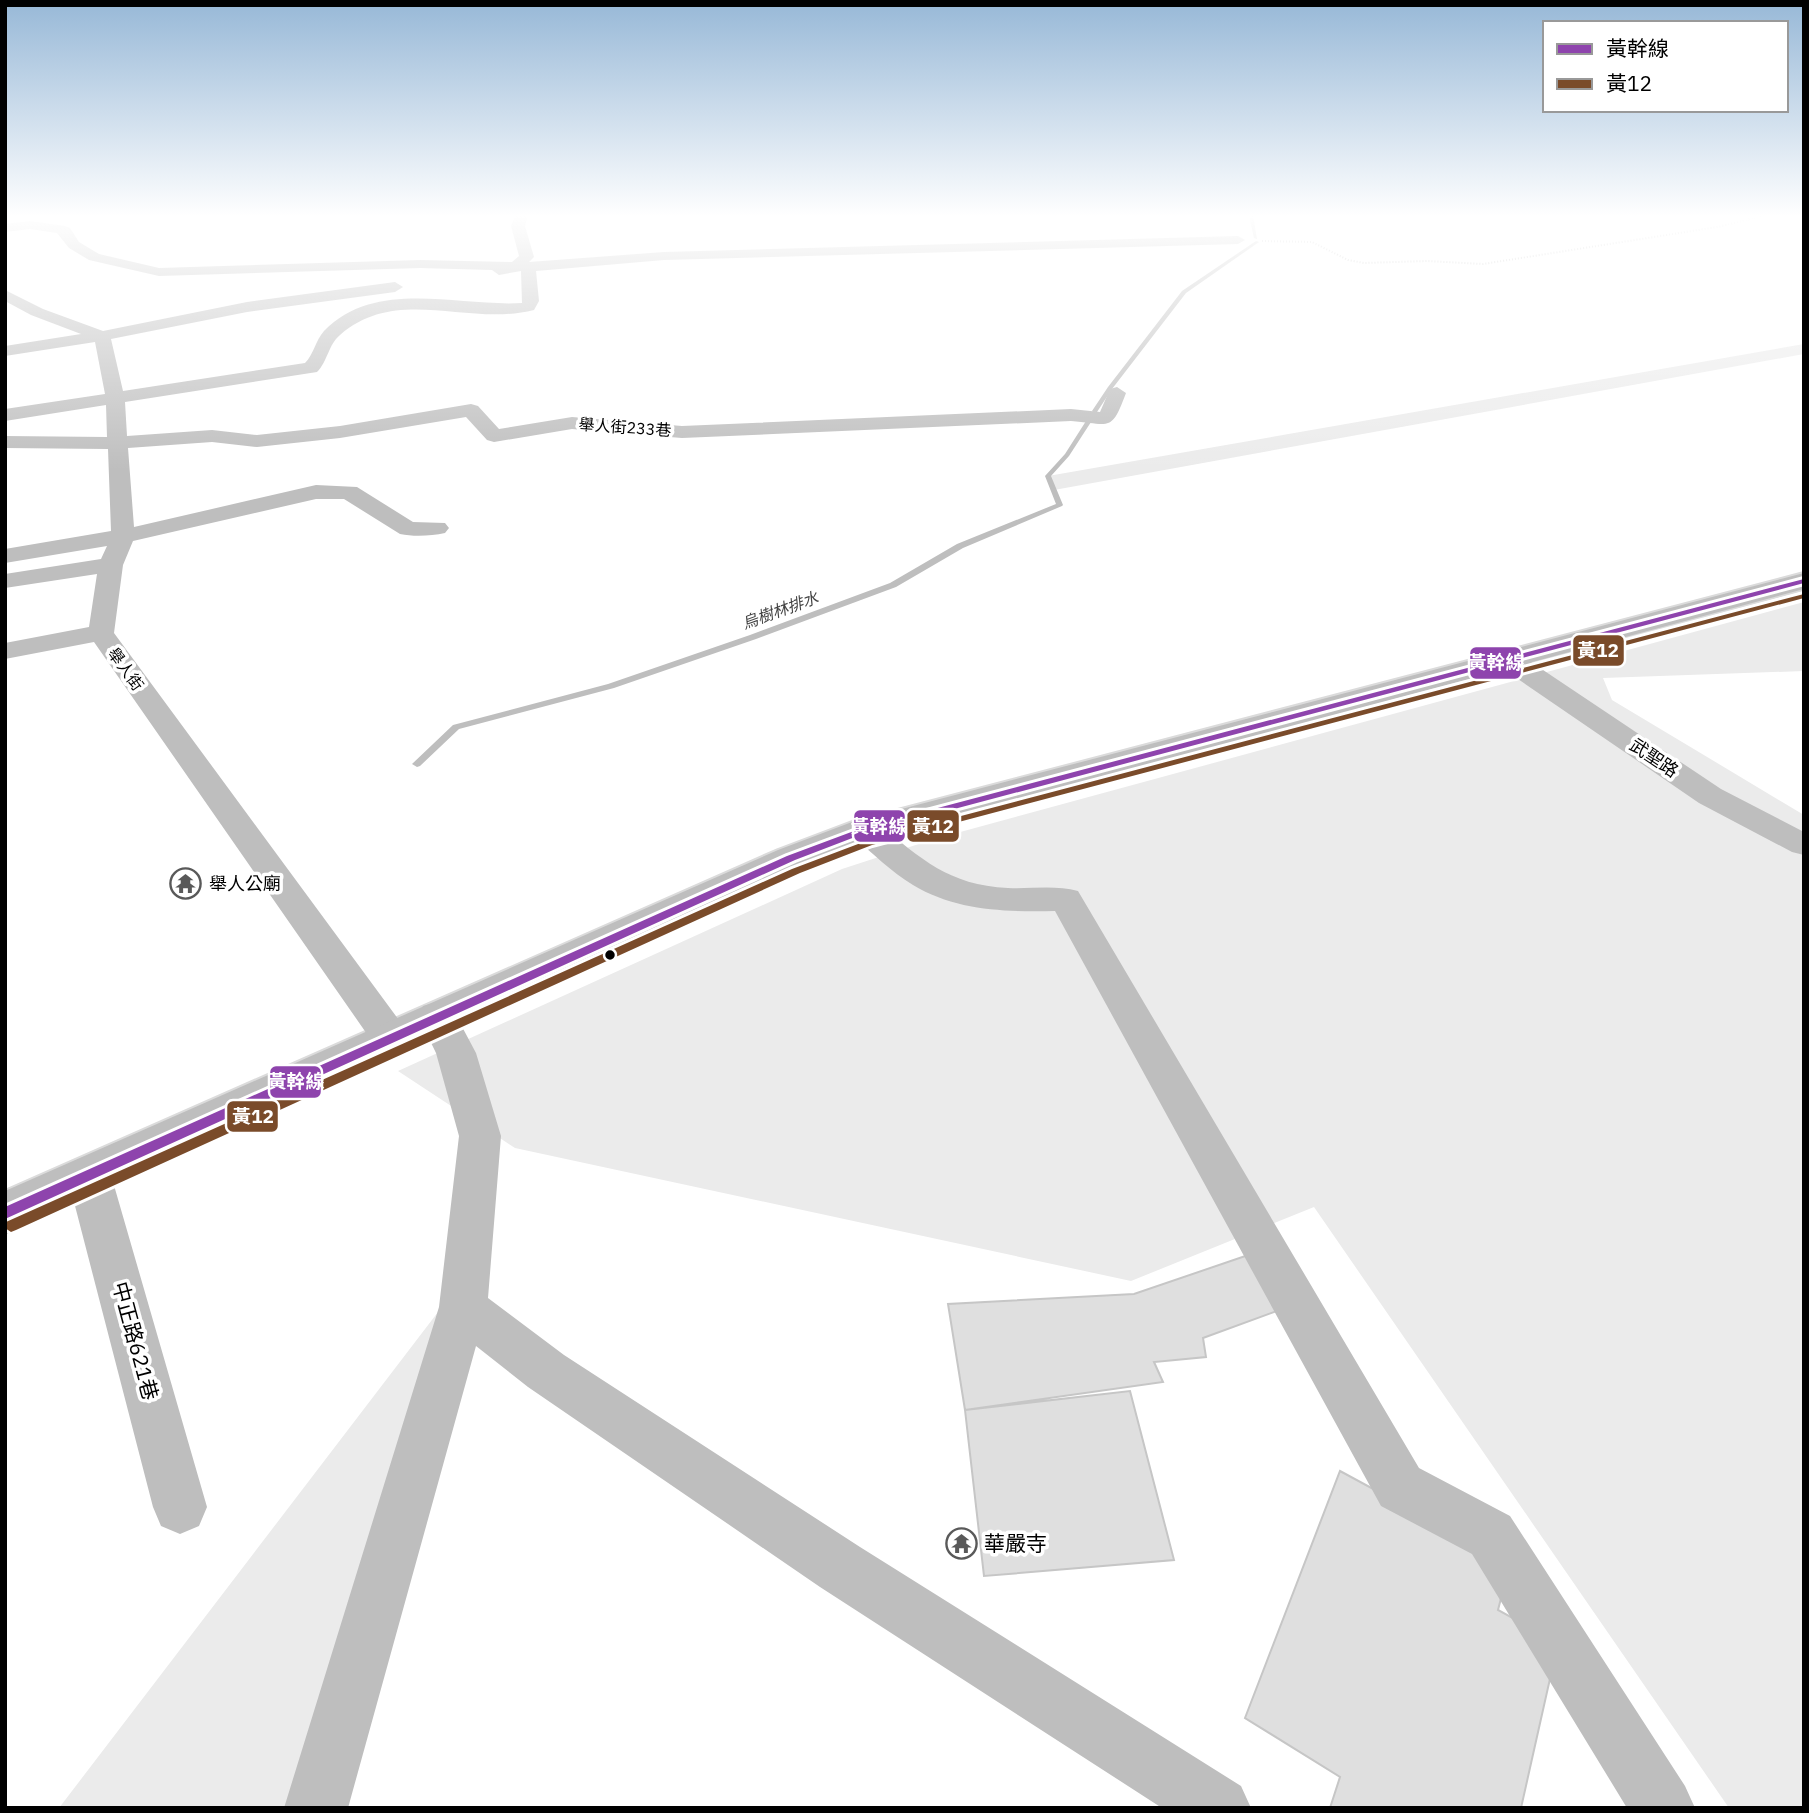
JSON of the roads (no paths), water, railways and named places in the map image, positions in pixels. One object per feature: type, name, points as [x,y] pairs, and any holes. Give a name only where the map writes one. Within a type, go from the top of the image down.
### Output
[{"type":"main road","points":[[5,1213],[791,858],[865,830],[1804,582]]},
{"type":"street","points":[[16,301],[37,312],[102,336]]},
{"type":"street","points":[[5,351],[295,301]]},
{"type":"street","points":[[5,415],[311,368],[316,364],[326,339],[364,311],[374,308],[411,305],[528,307],[531,301]]},
{"type":"street","name":"舉人街","points":[[102,336],[114,399],[123,536],[111,565],[101,633],[390,1037]]},
{"type":"street","name":"舉人街233巷","points":[[5,442],[115,443],[212,436],[257,441],[340,432],[471,410],[494,436],[572,423],[682,432],[1071,415],[1107,418],[1117,393]]},
{"type":"street","points":[[5,556],[123,536],[316,492],[349,492],[408,529],[437,528]]},
{"type":"street","points":[[5,581],[111,565]]},
{"type":"street","points":[[5,651],[101,633]]},
{"type":"street","name":"武聖路","points":[[1509,660],[1710,796],[1804,845]]},
{"type":"street","points":[[865,830],[924,877],[954,891],[1007,900],[1066,899],[1399,1487],[1491,1535],[1664,1808]]},
{"type":"street","points":[[316,1808],[463,1307],[480,1136],[456,1053],[437,1016]]},
{"type":"street","name":"中正路621巷","points":[[89,1175],[180,1507]]},
{"type":"street","points":[[463,1307],[546,1371],[829,1560],[1219,1808]]},
{"type":"waterway","name":"烏樹林排水","points":[[1095,411],[1177,301]]},
{"type":"waterway","name":"烏樹林排水","points":[[417,764],[456,727],[611,686],[753,637],[893,585],[960,546],[1060,505],[1048,476],[1067,455],[1088,422]]},
{"type":"place","name":"舉人公廟","points":[[186,884]]},
{"type":"place","name":"華嚴寺","points":[[961,1544]]}]
